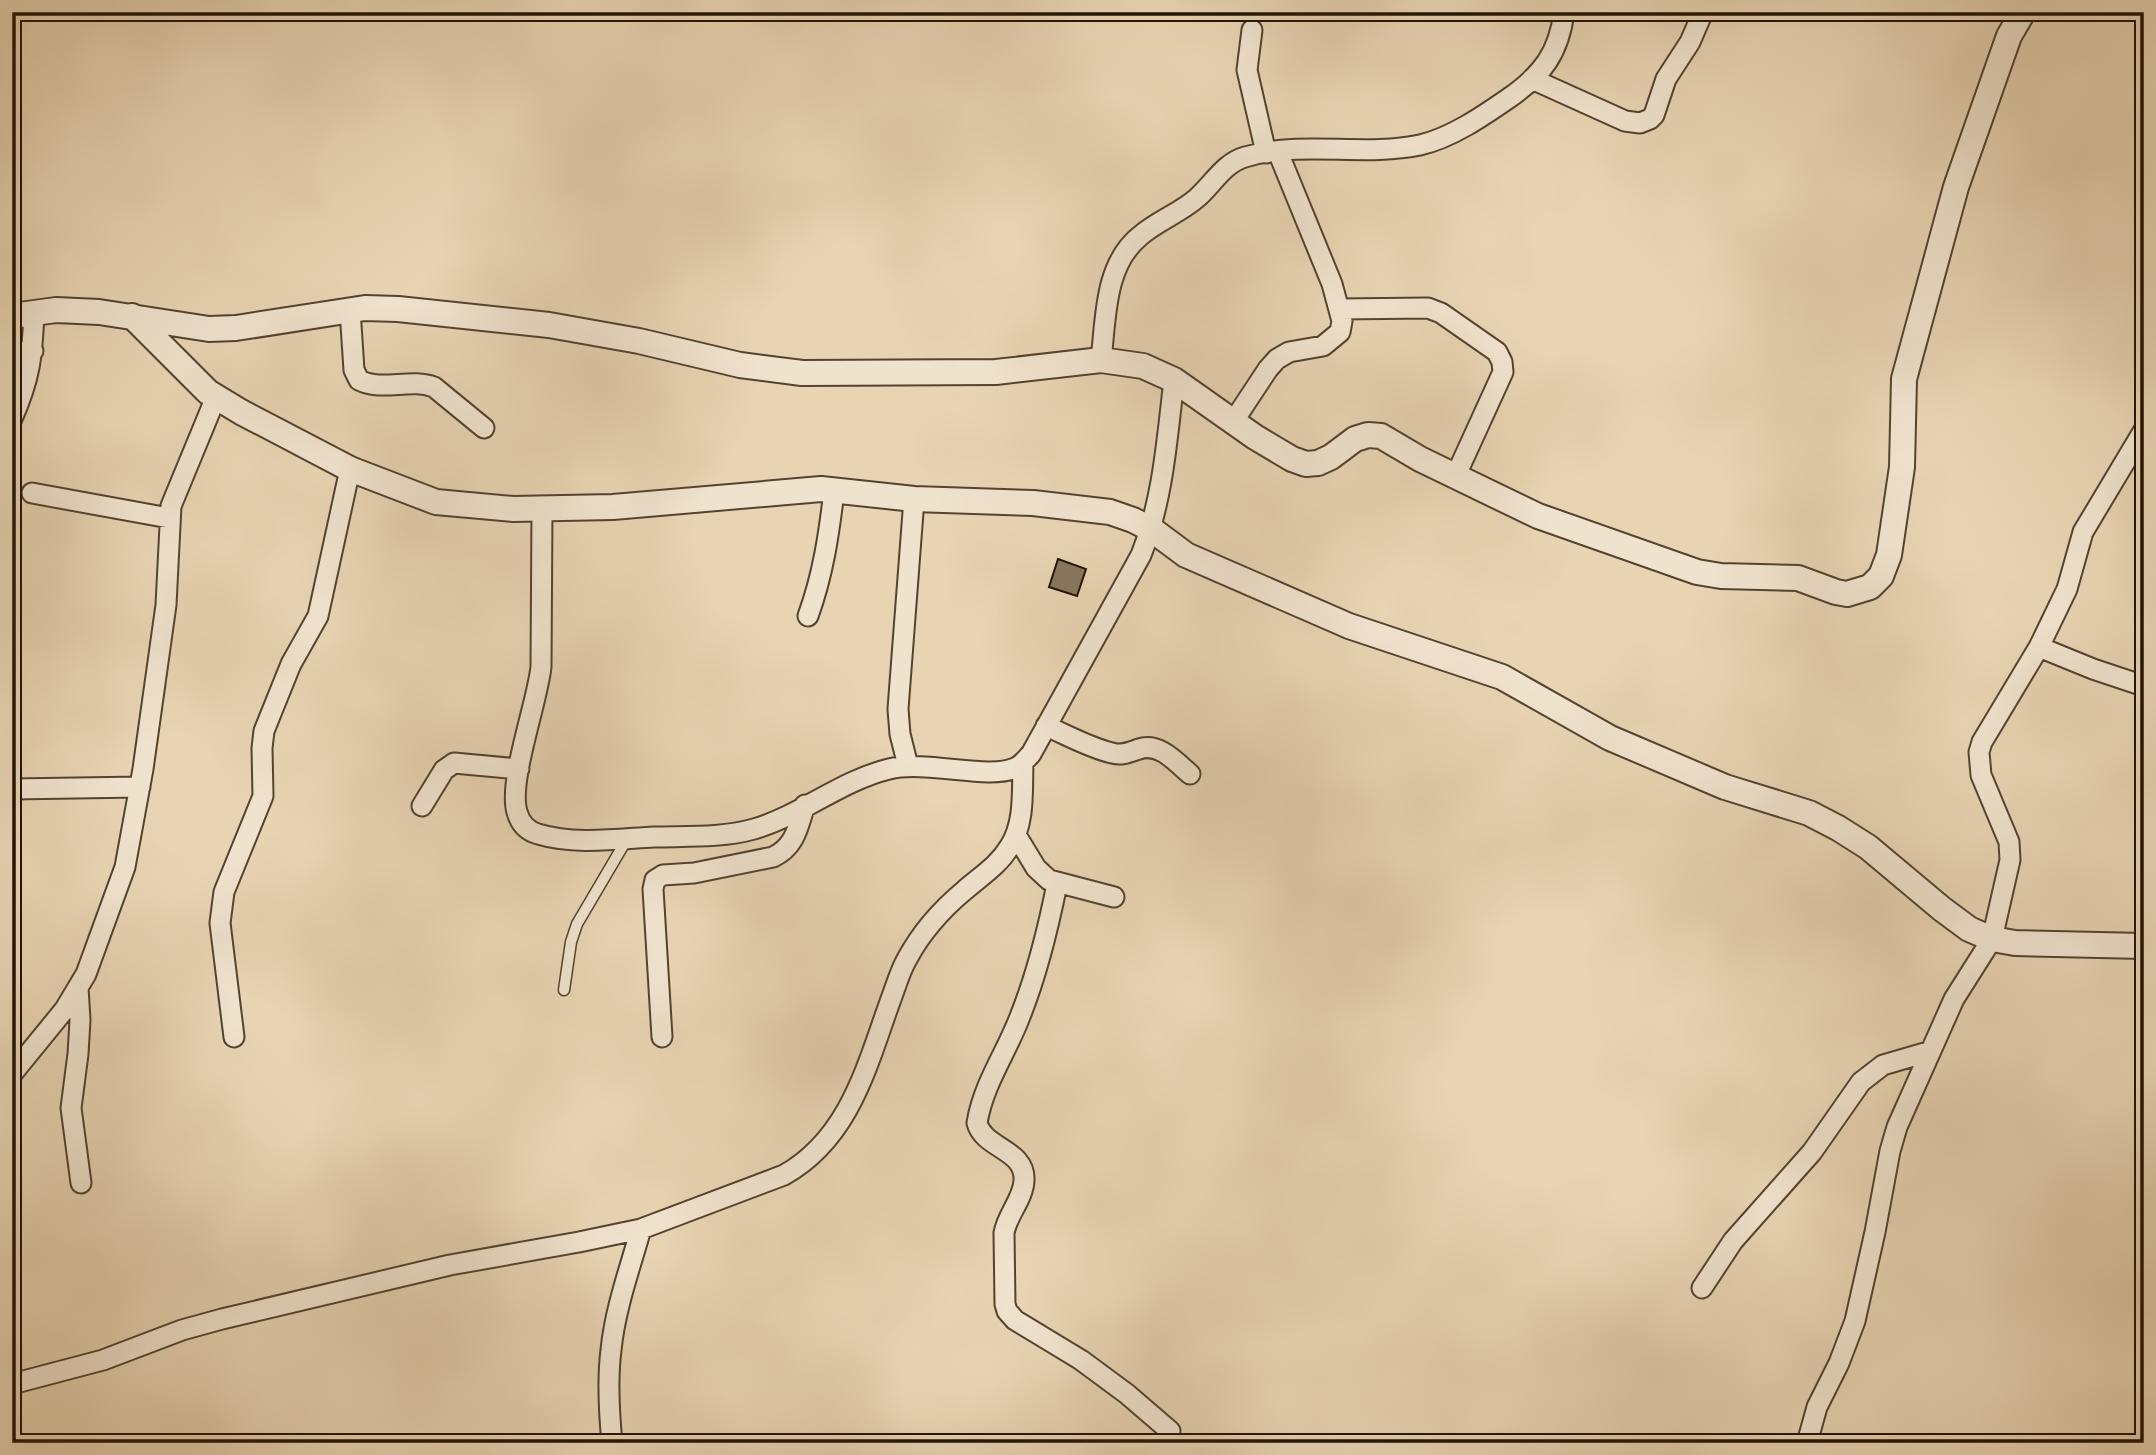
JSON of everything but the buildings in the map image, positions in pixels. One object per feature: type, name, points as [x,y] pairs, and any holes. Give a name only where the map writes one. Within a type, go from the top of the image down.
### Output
[{"type":"street","points":[[1101,360],[1108,295],[1119,262],[1128,248],[1140,236],[1185,209],[1229,164],[1241,158],[1272,152],[1423,145],[1482,116],[1532,79],[1546,65],[1558,43],[1564,12]]},
{"type":"street","points":[[1532,79],[1625,121],[1645,121],[1654,115],[1667,79],[1690,42],[1703,12]]},
{"type":"street","points":[[12,419],[25,391],[33,351],[23,314],[75,311],[132,316],[209,329],[236,328],[351,310],[398,309],[549,325],[639,341],[740,365],[802,373],[996,372],[1101,360],[1143,366],[1174,380],[1273,449],[1306,464],[1318,463],[1332,457],[1355,439],[1368,435],[1381,436],[1538,516],[1697,572],[1721,576],[1798,578],[1847,594],[1870,587],[1881,576],[1889,555],[1902,467],[1904,379],[1956,187],[2009,36],[2023,12]]},
{"type":"street","points":[[1233,422],[1277,359],[1289,352],[1323,346],[1340,332],[1342,321],[1332,284],[1272,152],[1247,70],[1252,30]]},
{"type":"street","points":[[1339,309],[1428,309],[1441,313],[1497,352],[1503,372],[1456,475]]},
{"type":"street","points":[[351,310],[354,370],[359,380],[370,384],[425,384],[434,387],[484,428]]},
{"type":"street","points":[[132,316],[189,374],[216,397],[349,469],[436,502],[513,509],[662,503],[781,491],[834,491],[914,499],[1033,503],[1110,512],[1151,529],[1186,555],[1336,621],[1502,677],[1610,738],[1725,788],[1818,818],[1868,846],[1942,909],[1969,929],[1992,939],[2015,943],[2144,946]]},
{"type":"street","points":[[12,352],[33,351]]},
{"type":"street","points":[[542,508],[541,667],[515,800],[516,812],[525,828],[535,834],[584,839],[733,833],[766,825],[847,783],[908,765],[996,772],[1015,768],[1023,763],[1141,555],[1151,529],[1166,456],[1174,380]]},
{"type":"street","points":[[12,1074],[65,1010],[78,987],[104,928],[125,867],[140,788],[166,605],[170,506],[216,397]]},
{"type":"street","points":[[1807,1443],[1817,1407],[1839,1363],[1855,1321],[1897,1127],[1954,999],[1992,939],[2010,860],[2009,842],[1981,775],[1979,752],[1995,717],[2039,647],[2067,589],[2083,532],[2144,430]]},
{"type":"street","points":[[234,1037],[220,923],[224,892],[263,796],[261,748],[264,731],[291,664],[318,616],[349,469]]},
{"type":"street","points":[[808,617],[827,553],[834,491]]},
{"type":"street","points":[[32,493],[169,518]]},
{"type":"street","points":[[908,765],[900,734],[898,709],[914,499]]},
{"type":"street","points":[[2039,647],[2144,686]]},
{"type":"street","points":[[1046,726],[1111,753],[1123,754],[1143,747],[1153,747],[1171,757],[1190,774]]},
{"type":"street","points":[[422,806],[444,770],[454,763],[519,769]]},
{"type":"street","points":[[12,1384],[103,1360],[182,1330],[222,1319],[450,1265],[641,1228],[783,1175],[818,1152],[833,1134],[863,1079],[905,961],[936,918],[996,864],[1016,835],[1021,812],[1023,763]]},
{"type":"street","points":[[12,789],[140,788]]},
{"type":"street","points":[[662,1037],[653,890],[655,880],[663,876],[694,873],[773,857],[783,852],[796,833],[805,805]]},
{"type":"street","points":[[1016,835],[1036,868],[1049,880],[1114,897]]},
{"type":"street","points":[[1057,884],[1039,960],[1026,1000],[994,1070],[977,1123],[984,1136],[1004,1148],[1018,1161],[1024,1178],[1023,1187],[1004,1233],[1005,1304],[1015,1320],[1081,1360],[1127,1394],[1170,1431]]},
{"type":"street","points":[[78,987],[79,1043],[71,1108],[81,1183]]},
{"type":"street","points":[[1702,1288],[1733,1241],[1812,1152],[1861,1083],[1883,1065],[1931,1051]]},
{"type":"street","points":[[612,1443],[608,1377],[611,1348],[616,1319],[641,1228]]},
{"type":"lane","points":[[564,990],[571,942],[577,924],[627,838]]}]
